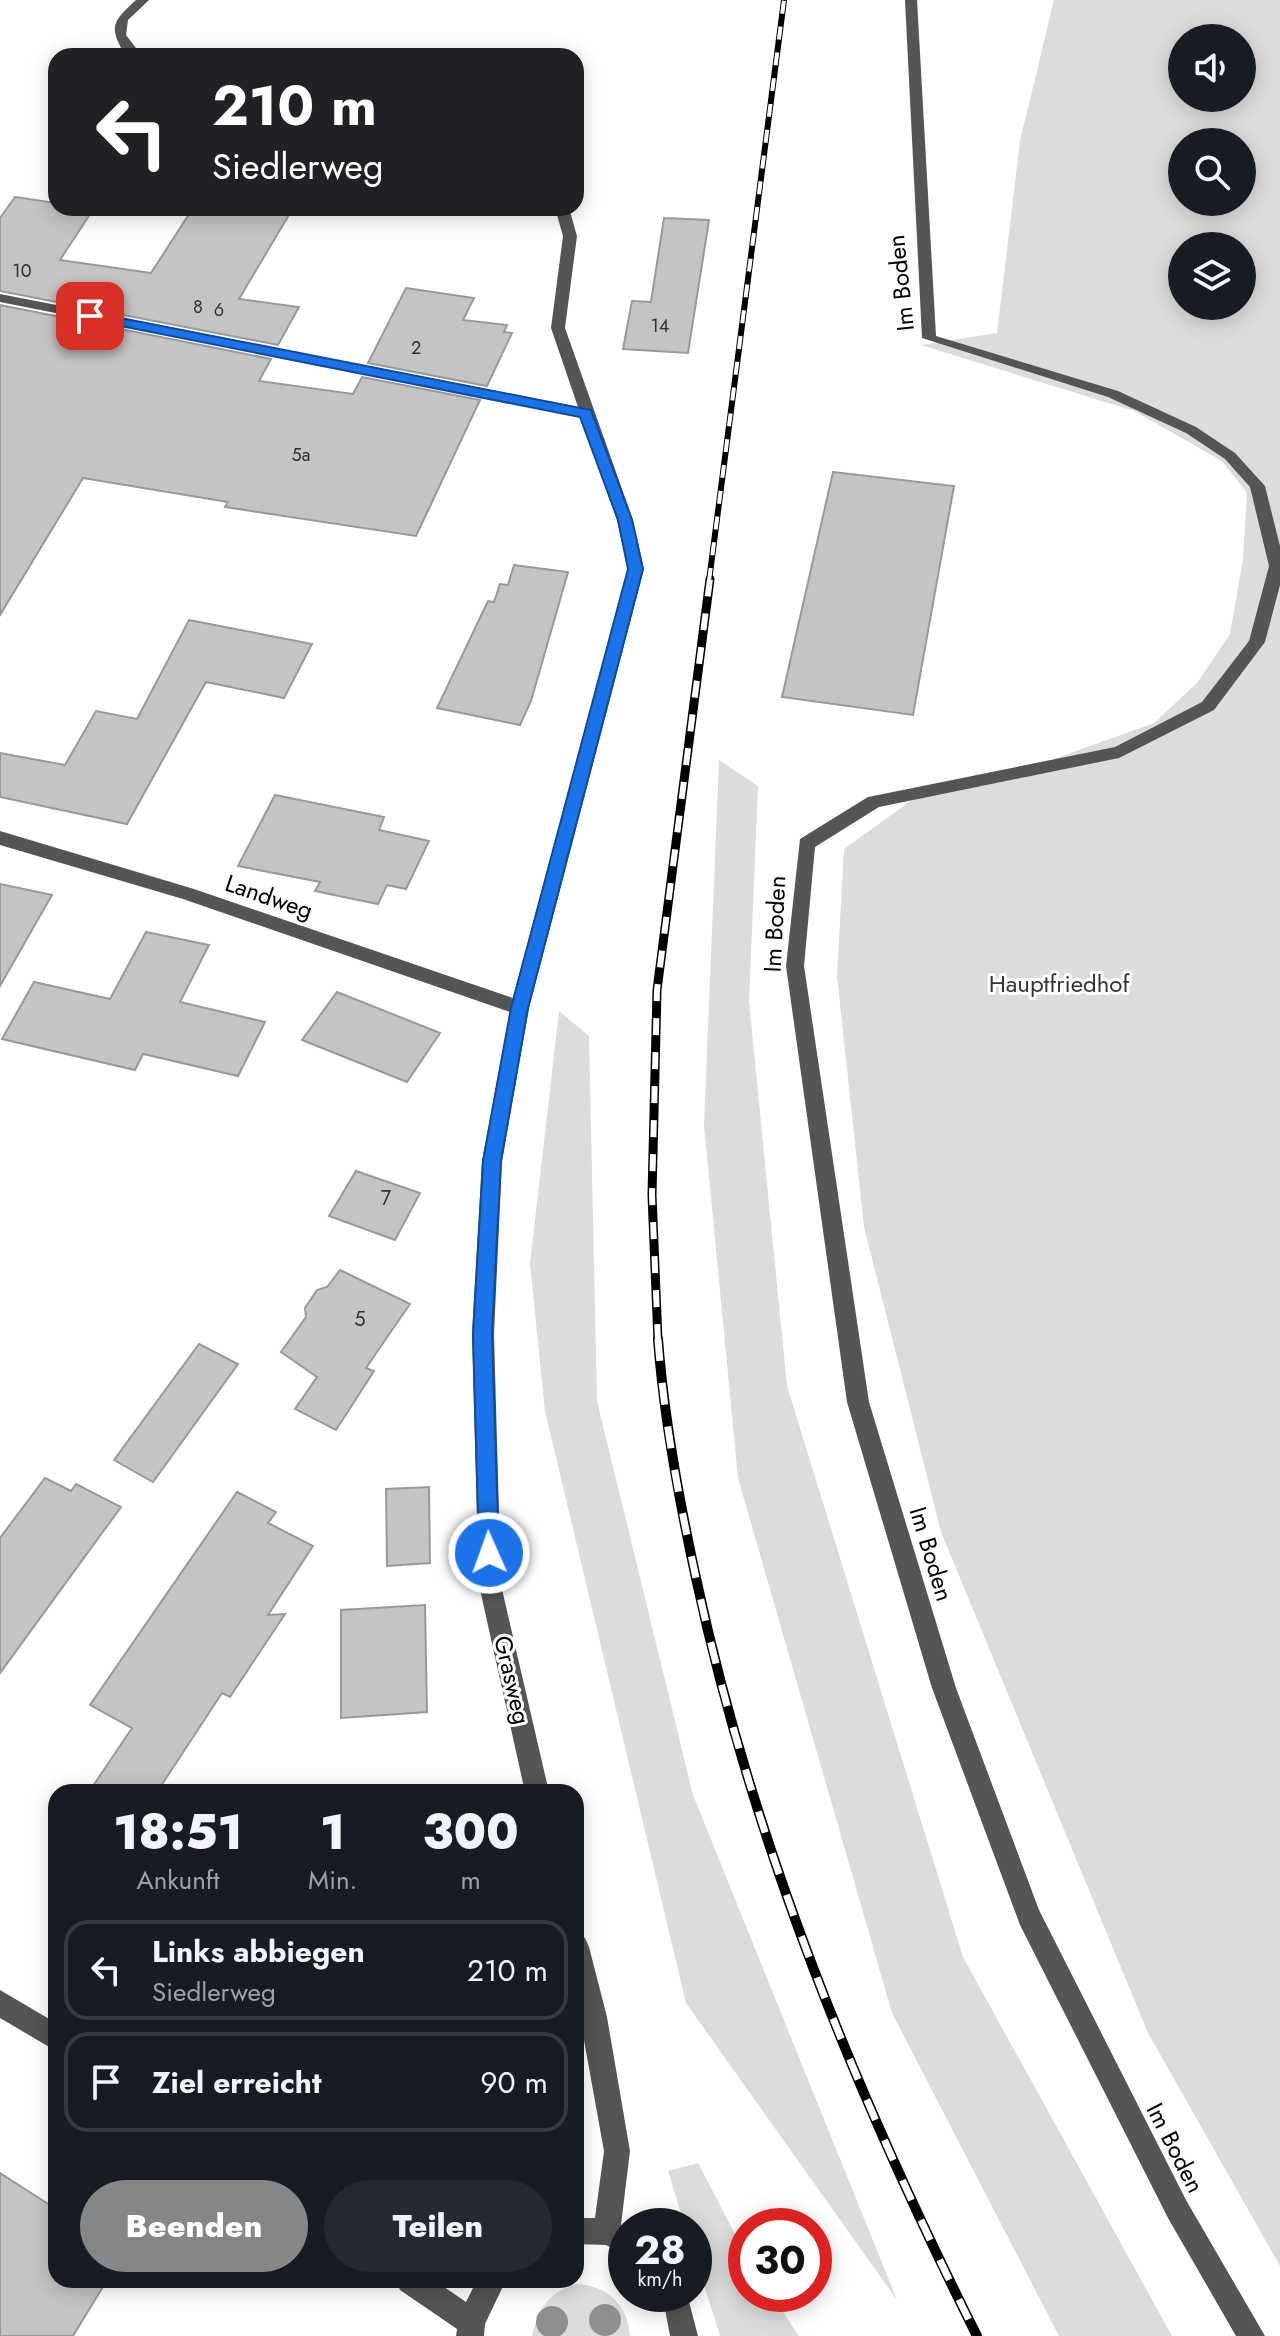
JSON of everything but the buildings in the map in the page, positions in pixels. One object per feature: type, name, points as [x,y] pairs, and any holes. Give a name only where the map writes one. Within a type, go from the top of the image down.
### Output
[{"type":"street","points":[[128,48],[120,35],[122,19],[143,0]]},
{"type":"street","name":"Im Boden","points":[[911,4],[929,338],[1113,394],[1191,430],[1230,456],[1257,486],[1277,566],[1257,642],[1208,706],[1119,752],[874,802],[806,844],[795,966],[858,1402],[944,1688],[1029,1916],[1177,2209],[1251,2336]]},
{"type":"street","name":"Grasweg","points":[[535,1784],[490,1585],[483,1334],[492,1161],[520,1008],[636,569],[625,520],[558,328],[570,236],[564,216]]},
{"type":"street","points":[[0,298],[586,413]]},
{"type":"street","name":"Landweg","points":[[0,838],[188,894],[520,1008]]},
{"type":"street","points":[[584,1978],[594,2017],[617,2151],[616,2208]]},
{"type":"street","points":[[0,2003],[48,2033]]},
{"type":"street","points":[[584,2232],[608,2235]]},
{"type":"street","points":[[420,2288],[470,2329],[488,2288]]},
{"type":"street","points":[[679,2312],[684,2336]]},
{"type":"green space","name":"Hauptfriedhof","points":[[1054,0],[1280,0],[1280,2266],[1148,2033],[941,1532],[864,1227],[837,976],[844,849],[934,784],[1051,760],[1154,723],[1197,683],[1230,634],[1243,559],[1247,493],[1222,461],[1134,411],[921,345],[997,333],[1020,141]]},
{"type":"green space","points":[[719,760],[758,786],[749,1001],[787,1386],[963,1957],[1172,2336],[1059,2336],[892,2013],[738,1478],[704,1125]]},
{"type":"green space","points":[[559,1011],[589,1036],[597,1401],[693,1795],[897,2300],[686,2003],[545,1411],[530,1264]]},
{"type":"green space","points":[[698,2163],[728,2220],[728,2312],[783,2312],[799,2336],[720,2336],[712,2310],[712,2208],[679,2208],[668,2171]]},
{"type":"green space","points":[[584,2285],[607,2293],[608,2312],[624,2312],[630,2336],[532,2336],[538,2317],[552,2297],[565,2288],[584,2288]]},
{"type":"railway","points":[[709,581],[784,0]]},
{"type":"railway","points":[[658,1341],[652,1195],[657,990],[710,579]]},
{"type":"railway","points":[[658,1339],[668,1430],[690,1549],[719,1677],[747,1775],[812,1966],[850,2060],[890,2153],[977,2336]]},
{"type":"route","points":[[90,316],[586,413],[625,520],[636,569],[520,1008],[492,1161],[483,1334],[489,1553]]}]
